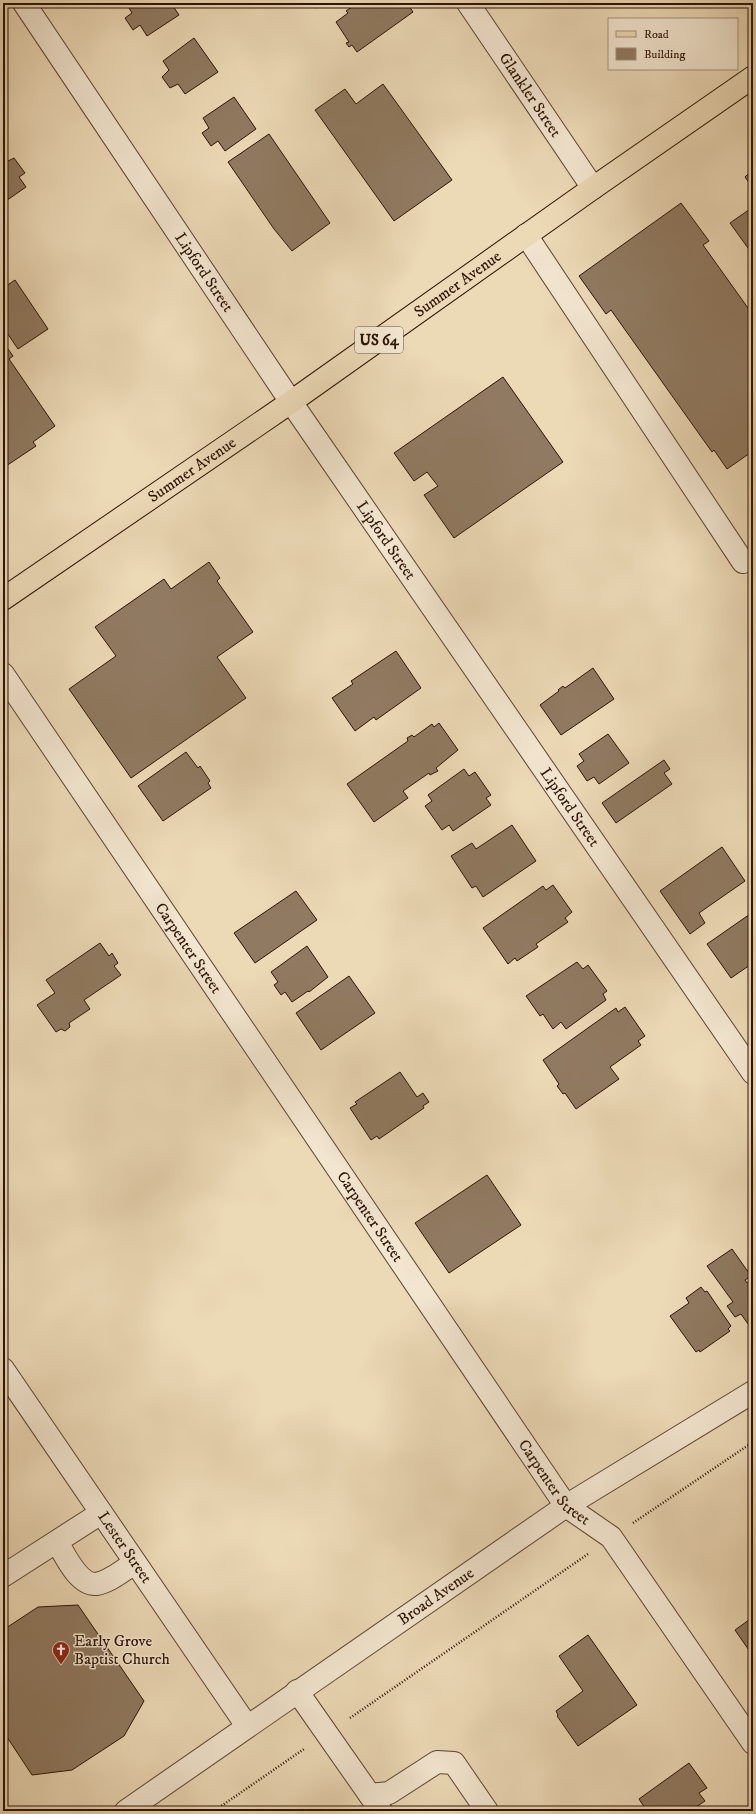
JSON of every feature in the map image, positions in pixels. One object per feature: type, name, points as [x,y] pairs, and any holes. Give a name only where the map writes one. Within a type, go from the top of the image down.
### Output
[{"type":"main road","name":"Summer Avenue","points":[[3,599],[292,402],[592,188],[753,77]]},
{"type":"street","name":"Lipford Street","points":[[24,3],[292,402],[753,1074]]},
{"type":"street","name":"Glankler Street","points":[[468,3],[592,188]]},
{"type":"street","points":[[526,235],[744,562]]},
{"type":"street","name":"Carpenter Street","points":[[3,674],[566,1506],[611,1537],[753,1743]]},
{"type":"street","name":"Lester Street","points":[[3,1369],[247,1726]]},
{"type":"street","name":"Broad Avenue","points":[[126,1811],[297,1691],[566,1506],[753,1392]]},
{"type":"street","points":[[3,1576],[101,1513]]},
{"type":"street","points":[[57,1542],[72,1565],[85,1581],[96,1584],[108,1580],[135,1562]]},
{"type":"street","points":[[297,1691],[327,1733],[372,1806],[389,1793],[438,1762],[454,1763],[487,1811]]},
{"type":"path","points":[[214,1811],[611,1537],[753,1442]]},
{"type":"building","points":[[126,3],[171,3],[179,15],[147,36],[140,25],[133,30],[125,18],[132,13]]},
{"type":"building","points":[[311,3],[322,3],[315,8]]},
{"type":"building","points":[[358,3],[407,3],[413,12],[357,52],[352,45],[349,47],[346,43],[349,42],[336,22],[348,13],[346,11]]},
{"type":"building","points":[[194,38],[218,72],[185,94],[178,84],[170,88],[162,77],[169,70],[163,61]]},
{"type":"building","points":[[383,84],[452,180],[394,221],[315,110],[345,89],[356,104]]},
{"type":"building","points":[[234,97],[256,129],[225,151],[218,141],[211,146],[202,133],[209,128],[203,118]]},
{"type":"building","points":[[269,134],[330,223],[292,251],[274,229],[228,162]]},
{"type":"building","points":[[3,154],[8,161],[14,158],[25,173],[19,177],[26,187],[3,203]]},
{"type":"building","points":[[753,169],[753,188],[745,177]]},
{"type":"building","points":[[681,203],[709,241],[703,245],[753,315],[753,423],[748,427],[753,434],[753,451],[727,469],[714,450],[712,452],[611,310],[606,314],[579,276]]},
{"type":"building","points":[[753,207],[753,255],[730,223]]},
{"type":"building","points":[[15,280],[48,329],[18,349],[3,327],[3,288]]},
{"type":"building","points":[[3,342],[13,356],[9,359],[55,426],[33,442],[36,446],[3,468]]},
{"type":"building","points":[[503,377],[563,462],[454,538],[424,495],[438,486],[427,472],[414,481],[394,453]]},
{"type":"building","points":[[209,562],[220,578],[217,581],[253,632],[217,657],[246,698],[131,778],[69,689],[116,656],[95,627],[164,579],[171,589]]},
{"type":"building","points":[[396,651],[421,688],[376,720],[374,717],[355,731],[332,698],[353,684],[351,681]]},
{"type":"building","points":[[593,668],[614,699],[561,735],[540,705],[559,691],[558,690],[563,686],[565,688]]},
{"type":"building","points":[[439,723],[458,750],[436,768],[438,771],[430,775],[429,773],[403,791],[408,798],[374,822],[347,784],[408,741],[407,738],[412,735],[414,737],[432,724],[434,727]]},
{"type":"building","points":[[608,734],[629,763],[599,784],[594,777],[587,781],[577,766],[584,761],[579,754]]},
{"type":"building","points":[[186,752],[198,768],[200,766],[210,781],[208,783],[211,788],[163,821],[138,786]]},
{"type":"building","points":[[664,760],[670,769],[664,773],[672,784],[616,823],[602,803]]},
{"type":"building","points":[[464,769],[469,776],[475,772],[491,795],[486,798],[491,805],[453,831],[449,825],[442,830],[425,806],[432,801],[428,795]]},
{"type":"building","points":[[512,825],[536,861],[483,897],[476,886],[472,888],[451,856],[472,843],[476,849]]},
{"type":"building","points":[[722,847],[745,881],[699,913],[705,923],[690,934],[660,891]]},
{"type":"building","points":[[553,885],[572,912],[565,918],[568,922],[536,944],[538,947],[517,961],[515,958],[508,964],[483,928],[543,886],[546,890]]},
{"type":"building","points":[[296,891],[317,920],[255,963],[234,933]]},
{"type":"building","points":[[753,912],[753,963],[731,978],[707,944]]},
{"type":"building","points":[[100,943],[109,956],[112,953],[118,963],[114,966],[121,975],[84,1000],[90,1009],[69,1023],[70,1027],[65,1031],[61,1029],[56,1032],[37,1005],[55,993],[46,980]]},
{"type":"building","points":[[307,946],[328,977],[309,992],[308,991],[292,1002],[285,992],[281,995],[274,985],[278,982],[271,972]]},
{"type":"building","points":[[577,962],[583,969],[588,965],[607,991],[603,994],[606,1000],[566,1029],[561,1022],[553,1029],[543,1014],[540,1016],[526,996]]},
{"type":"building","points":[[349,976],[375,1013],[321,1050],[296,1013]]},
{"type":"building","points":[[625,1007],[645,1036],[638,1041],[641,1045],[610,1067],[619,1079],[576,1109],[565,1093],[563,1094],[557,1086],[559,1084],[543,1060],[616,1008],[618,1012]]},
{"type":"building","points":[[400,1072],[417,1097],[423,1093],[429,1102],[423,1106],[424,1108],[379,1139],[377,1136],[371,1140],[350,1108],[357,1104],[355,1102]]},
{"type":"building","points":[[487,1175],[521,1225],[449,1273],[415,1223]]},
{"type":"building","points":[[732,1249],[751,1276],[745,1280],[747,1283],[753,1279],[753,1320],[748,1324],[741,1314],[735,1317],[727,1306],[733,1302],[707,1266]]},
{"type":"building","points":[[701,1287],[705,1292],[707,1291],[731,1326],[728,1329],[730,1331],[700,1352],[699,1350],[696,1352],[670,1316],[689,1303],[686,1298]]},
{"type":"building","name":"Early Grove Baptist Church","points":[[78,1605],[144,1701],[124,1736],[72,1770],[32,1775],[3,1731],[3,1630],[38,1607]]},
{"type":"building","points":[[753,1617],[753,1656],[735,1630]]},
{"type":"building","points":[[588,1635],[637,1705],[578,1746],[557,1716],[556,1711],[583,1691],[559,1656]]},
{"type":"building","points":[[689,1763],[707,1788],[699,1793],[705,1801],[690,1811],[647,1811],[639,1799]]},
{"type":"place","name":"Early Grove Baptist Church","points":[[61,1665]]}]
